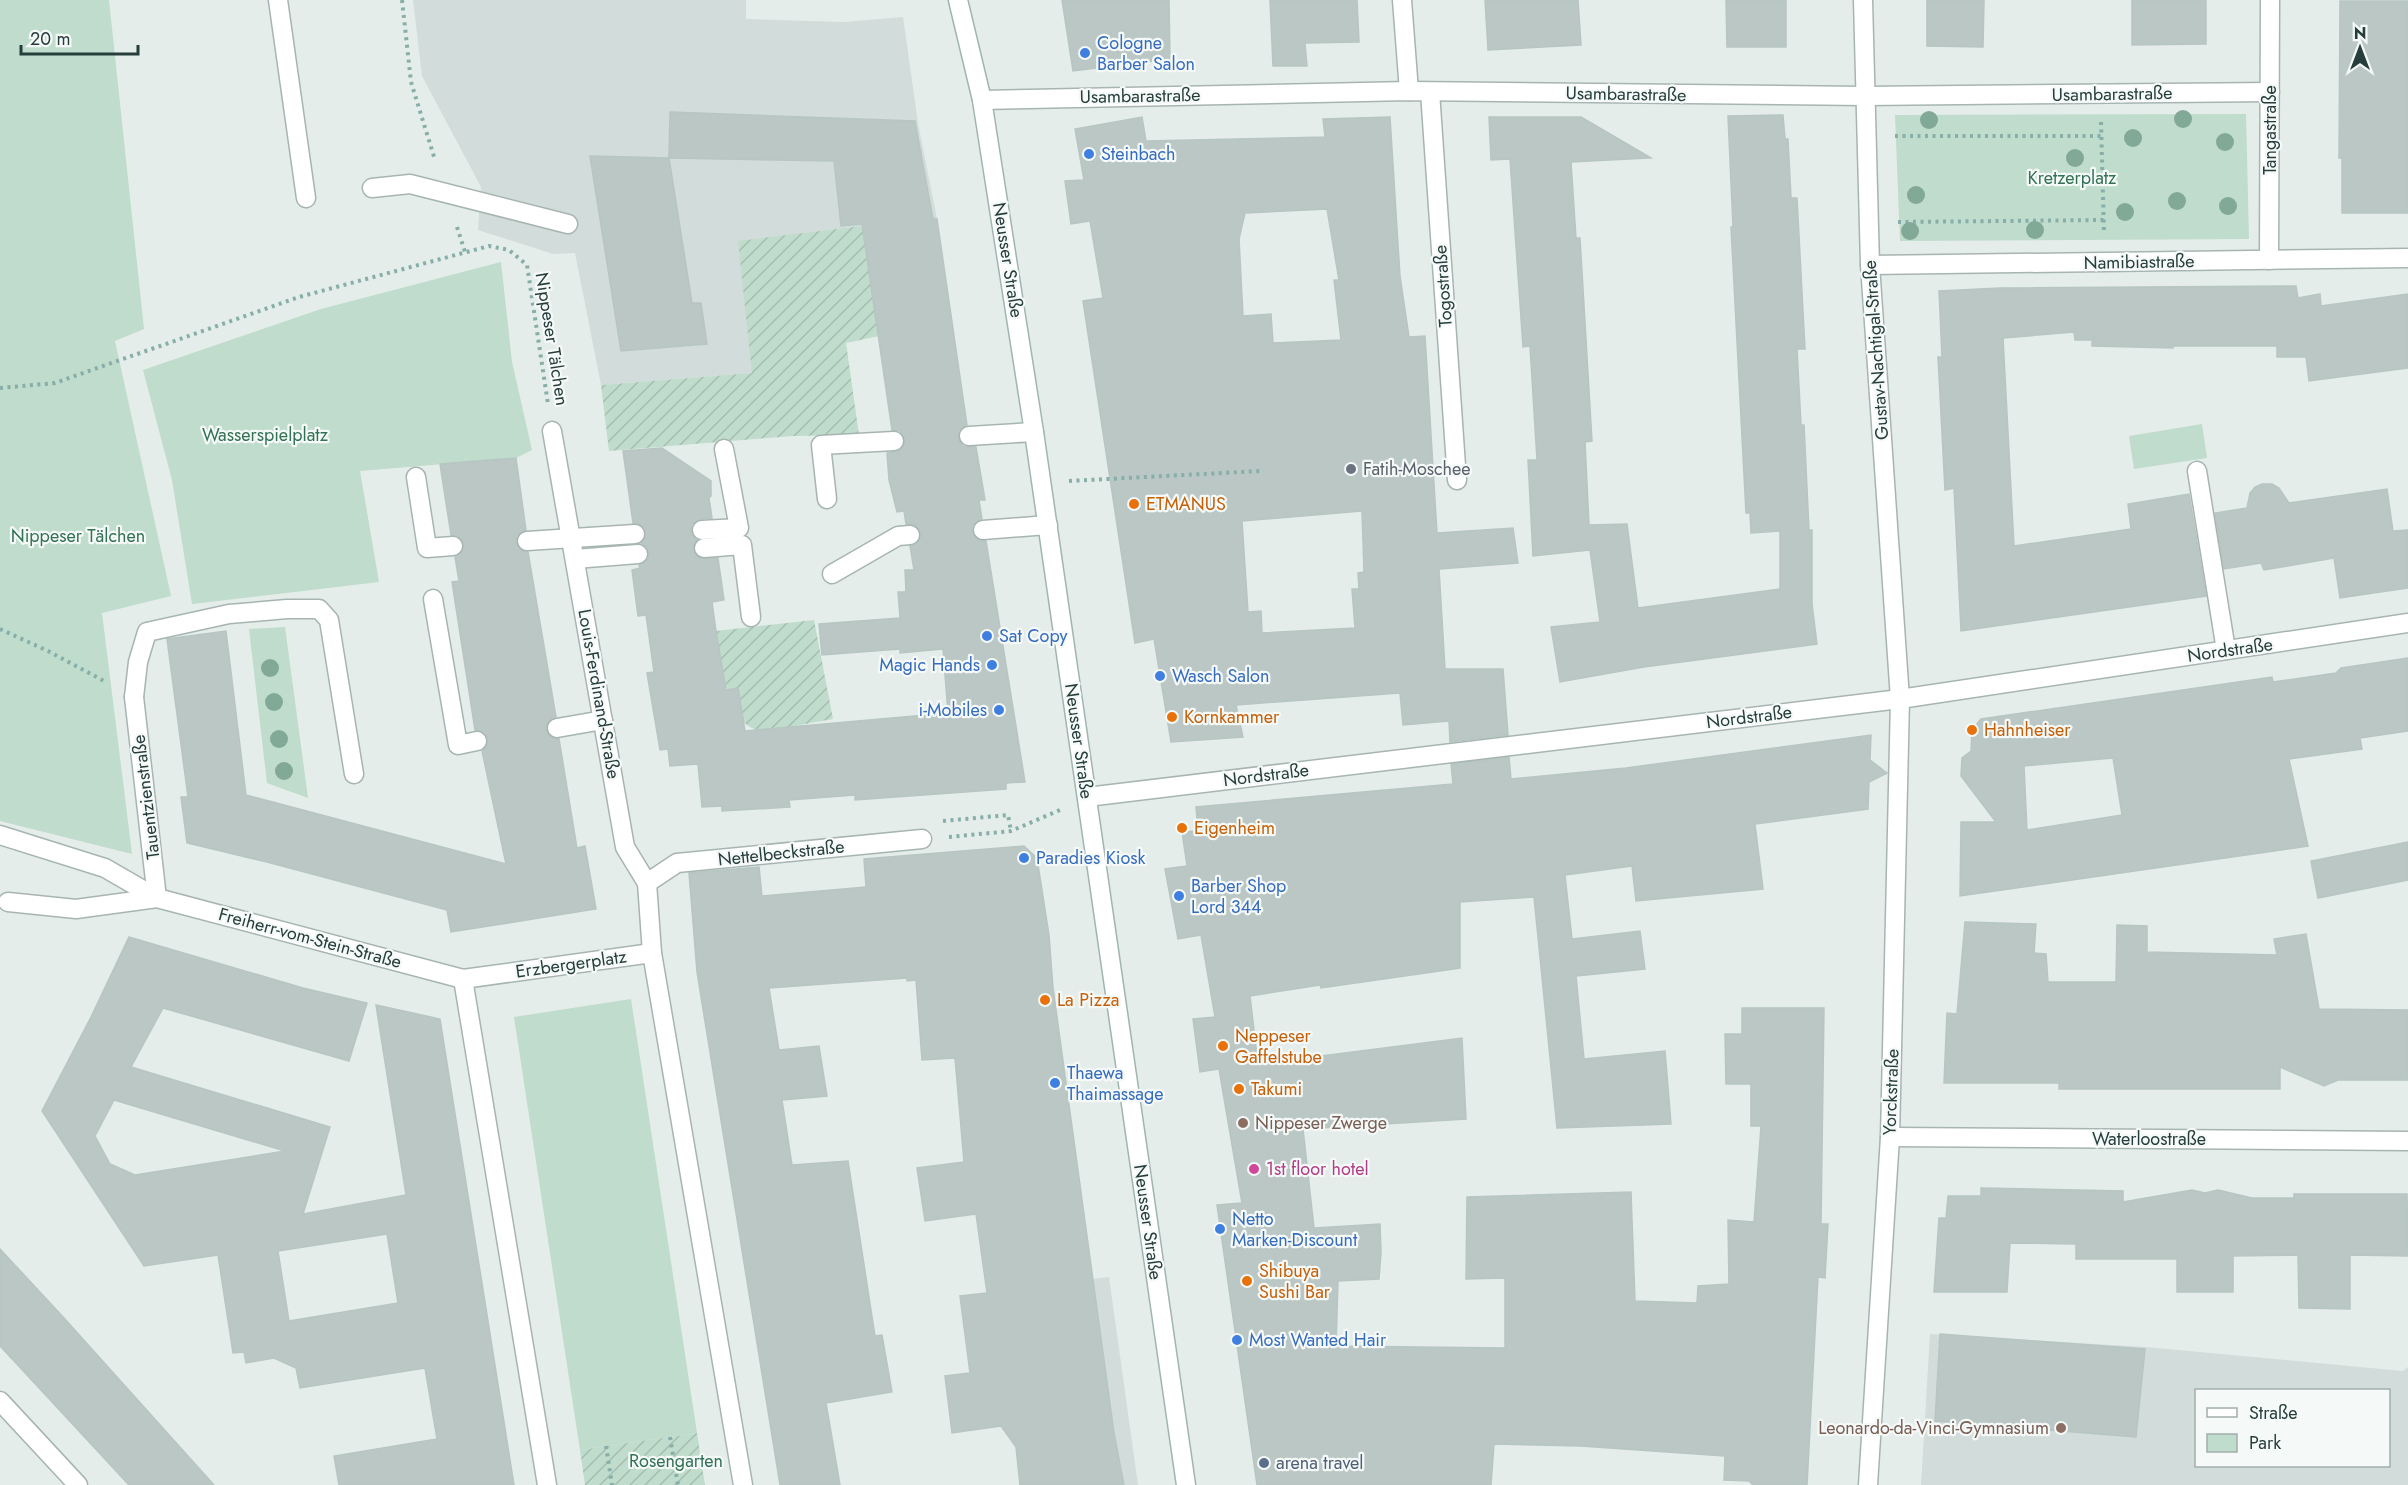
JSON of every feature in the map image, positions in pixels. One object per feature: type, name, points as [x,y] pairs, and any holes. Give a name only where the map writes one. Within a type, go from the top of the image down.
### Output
[{"type":"street","points":[[278,0],[306,198]]},
{"type":"street","name":"Neusser Straße","points":[[958,0],[982,100],[1034,432],[1185,1485]]},
{"type":"street","points":[[1402,0],[1409,91]]},
{"type":"street","name":"Gustav-Nachtigal-Straße","points":[[1863,0],[1870,265],[1899,699]]},
{"type":"street","name":"Tangastraße","points":[[2269,260],[2270,0]]},
{"type":"street","name":"Usambarastraße","points":[[982,100],[1409,91],[1864,96],[2270,92]]},
{"type":"street","name":"Togostraße","points":[[1430,92],[1457,480]]},
{"type":"street","points":[[372,188],[410,184],[568,224]]},
{"type":"street","name":"Namibiastraße","points":[[1870,265],[2408,258]]},
{"type":"street","name":"Louis-Ferdinand-Straße","points":[[552,431],[625,847],[647,883],[652,953]]},
{"type":"street","points":[[969,436],[1034,432]]},
{"type":"street","points":[[827,499],[821,445],[894,441]]},
{"type":"street","points":[[724,449],[739,528],[703,539],[742,545],[751,617]]},
{"type":"street","points":[[2197,471],[2226,650]]},
{"type":"street","points":[[416,477],[427,548],[453,546]]},
{"type":"street","points":[[983,530],[1048,525]]},
{"type":"street","points":[[527,541],[635,534]]},
{"type":"street","points":[[832,574],[898,536],[910,535]]},
{"type":"street","points":[[575,559],[638,554]]},
{"type":"street","points":[[433,599],[458,745],[477,741]]},
{"type":"street","name":"Tauentzienstraße","points":[[157,898],[134,697],[138,662],[147,632],[229,614],[319,609],[329,620],[354,774]]},
{"type":"street","name":"Nordstraße","points":[[1087,797],[1899,699],[2408,623]]},
{"type":"street","name":"Yorckstraße","points":[[1868,1485],[1890,1137],[1899,699]]},
{"type":"street","points":[[557,728],[603,720]]},
{"type":"street","points":[[0,835],[105,868],[157,898]]},
{"type":"street","name":"Nettelbeckstraße","points":[[647,883],[677,863],[922,839]]},
{"type":"street","points":[[8,902],[76,909],[157,898]]},
{"type":"street","name":"Freiherr-vom-Stein-Straße","points":[[157,898],[463,979]]},
{"type":"street","name":"Erzbergerplatz","points":[[463,979],[652,953],[743,1485]]},
{"type":"street","points":[[463,979],[547,1485]]},
{"type":"street","name":"Waterloostraße","points":[[1890,1137],[2408,1141]]},
{"type":"street","points":[[0,1401],[78,1485]]},
{"type":"path","points":[[402,0],[411,82],[444,192],[465,252]]},
{"type":"path","points":[[2100,94],[2104,220],[2102,262]]},
{"type":"path","points":[[1866,136],[2101,136]]},
{"type":"path","points":[[1869,222],[2104,220]]},
{"type":"path","name":"Nippeser Tälchen","points":[[0,388],[55,383],[299,297],[489,246],[509,250],[527,265],[552,431]]},
{"type":"path","points":[[1041,482],[1260,471]]},
{"type":"path","points":[[0,629],[48,651],[134,697]]},
{"type":"path","points":[[953,837],[1011,831],[1087,797]]},
{"type":"path","points":[[922,839],[933,822],[1008,815],[1011,831]]},
{"type":"path","points":[[670,1437],[678,1485]]},
{"type":"path","points":[[606,1446],[612,1485]]},
{"type":"shaded area","points":[[413,0],[746,0],[746,19],[844,22],[903,17],[918,123],[937,219],[752,373],[601,385],[575,253],[553,254],[478,230],[481,187],[422,76]]},
{"type":"shaded area","points":[[1109,1277],[1138,1485],[1041,1485],[1021,1288]]},
{"type":"shaded area","name":"Leonardo-da-Vinci-Gymnasium","points":[[1930,1334],[2146,1347],[2403,1371],[2408,1367],[2408,1485],[1921,1485]]},
{"type":"green space","name":"Nippeser Tälchen","points":[[0,0],[109,0],[144,329],[115,341],[171,596],[102,613],[132,854],[0,821]]},
{"type":"green space","name":"Kretzerplatz","points":[[2246,114],[2249,239],[1900,241],[1895,115]]},
{"type":"green space","points":[[863,226],[879,336],[846,343],[859,435],[793,436],[609,451],[601,385],[752,373],[738,241]]},
{"type":"green space","name":"Wasserspielplatz","points":[[501,262],[512,362],[532,450],[516,458],[360,471],[379,582],[192,604],[172,480],[143,370],[321,309]]},
{"type":"green space","points":[[2202,424],[2207,458],[2134,469],[2129,436]]},
{"type":"green space","points":[[814,620],[833,719],[764,730],[747,725],[738,715],[726,688],[716,631]]},
{"type":"green space","points":[[285,627],[308,798],[267,783],[249,629]]},
{"type":"green space","points":[[631,999],[697,1433],[580,1450],[514,1017]]},
{"type":"green space","name":"Rosengarten","points":[[697,1433],[705,1485],[585,1485],[580,1450]]},
{"type":"building","points":[[1062,0],[1169,0],[1170,59],[1073,71]]},
{"type":"building","points":[[1270,0],[1357,0],[1359,42],[1305,43],[1307,66],[1273,66]]},
{"type":"building","points":[[1485,0],[1578,0],[1581,45],[1488,50]]},
{"type":"building","points":[[1726,0],[1786,0],[1786,47],[1727,47]]},
{"type":"building","points":[[1927,0],[1984,0],[1983,47],[1927,46]]},
{"type":"building","points":[[2132,0],[2206,0],[2206,44],[2132,45]]},
{"type":"building","points":[[2340,1],[2408,1],[2408,213],[2342,213],[2342,158],[2339,158]]},
{"type":"building","points":[[670,112],[915,121],[933,219],[937,219],[967,425],[959,430],[958,437],[963,446],[976,447],[985,500],[979,500],[982,519],[973,525],[972,531],[978,540],[986,541],[1025,782],[1006,783],[1006,789],[855,800],[855,795],[789,800],[790,807],[722,811],[722,806],[702,807],[698,764],[670,766],[668,749],[660,750],[647,673],[654,672],[646,615],[638,616],[632,570],[640,568],[639,565],[648,559],[649,553],[647,547],[641,543],[645,538],[645,528],[633,523],[623,451],[662,448],[711,481],[709,498],[712,518],[701,519],[692,524],[691,531],[697,540],[693,549],[700,558],[718,558],[724,600],[712,602],[716,631],[726,690],[738,688],[745,731],[948,713],[943,649],[900,653],[900,649],[822,655],[819,624],[900,618],[898,592],[906,592],[905,570],[914,570],[910,546],[917,544],[921,535],[915,525],[906,524],[904,511],[897,512],[889,480],[887,453],[901,450],[905,440],[900,431],[892,430],[862,224],[841,226],[834,161],[669,158]]},
{"type":"building","points":[[1783,115],[1785,139],[1788,139],[1791,198],[1797,198],[1805,349],[1797,349],[1801,425],[1804,425],[1809,530],[1812,530],[1812,604],[1817,644],[1644,667],[1560,682],[1551,627],[1600,622],[1590,550],[1533,556],[1528,460],[1537,460],[1530,346],[1523,347],[1510,159],[1491,160],[1489,117],[1581,117],[1651,158],[1571,162],[1576,238],[1580,238],[1592,441],[1585,442],[1589,525],[1627,524],[1638,608],[1780,589],[1780,531],[1751,533],[1750,513],[1746,513],[1731,227],[1733,227],[1728,116]]},
{"type":"building","points":[[1142,117],[1146,141],[1325,137],[1323,119],[1390,117],[1400,276],[1409,337],[1425,336],[1437,533],[1513,528],[1518,563],[1439,569],[1445,669],[1503,669],[1508,735],[1450,742],[1449,721],[1403,725],[1400,693],[1236,705],[1243,737],[1171,742],[1154,639],[1135,643],[1083,301],[1103,298],[1090,221],[1071,224],[1065,181],[1084,180],[1075,129]],"holes":[[[1327,209],[1339,280],[1334,280],[1341,340],[1273,343],[1271,314],[1243,316],[1239,239],[1245,213]],[[1362,511],[1364,572],[1358,573],[1359,589],[1352,589],[1355,628],[1262,633],[1261,611],[1248,612],[1242,521]]]},
{"type":"building","points":[[590,156],[669,158],[692,303],[701,303],[707,344],[621,351]]},
{"type":"building","points":[[2296,286],[2298,298],[2320,294],[2321,306],[2408,294],[2408,368],[2309,381],[2306,357],[2277,357],[2277,346],[2173,346],[2173,348],[2092,346],[2092,340],[2075,340],[2074,332],[2003,338],[2014,546],[2131,529],[2128,504],[2189,494],[2206,596],[1961,631],[1954,488],[1945,490],[1938,357],[1942,357],[1939,291],[2000,288]]},
{"type":"building","points":[[516,458],[526,530],[517,536],[516,542],[522,551],[528,552],[556,717],[547,724],[546,730],[553,738],[559,739],[577,848],[585,846],[596,909],[451,932],[447,910],[187,843],[181,797],[188,797],[167,639],[226,631],[246,795],[506,864],[482,751],[488,739],[485,733],[475,730],[452,582],[459,581],[455,557],[463,551],[464,545],[458,536],[451,535],[440,464]]},
{"type":"building","points":[[2262,484],[2272,484],[2279,488],[2289,503],[2387,489],[2393,531],[2408,530],[2408,588],[2340,598],[2334,558],[2264,570],[2261,563],[2224,569],[2215,513],[2247,508],[2250,493]]},
{"type":"building","points":[[2408,658],[2408,731],[2360,738],[2362,749],[2289,759],[2308,846],[1960,896],[1961,822],[1996,822],[1961,776],[1962,758],[1971,751],[1972,730],[1981,719],[2272,677],[2273,682],[2336,673],[2341,668]],"holes":[[[2113,758],[2122,815],[2027,830],[2024,766]]]},
{"type":"building","points":[[1871,735],[1870,760],[1887,773],[1869,782],[1868,809],[1755,824],[1763,889],[1636,901],[1632,866],[1565,875],[1572,939],[1640,931],[1645,969],[1576,976],[1584,1059],[1665,1051],[1671,1124],[1557,1128],[1534,897],[1460,902],[1460,968],[1250,996],[1258,1064],[1462,1038],[1466,1119],[1303,1129],[1314,1228],[1380,1224],[1379,1279],[1338,1281],[1336,1346],[1505,1348],[1505,1278],[1466,1279],[1467,1197],[1631,1192],[1635,1301],[1697,1303],[1698,1286],[1729,1284],[1728,1220],[1754,1222],[1761,1126],[1751,1126],[1751,1084],[1726,1084],[1725,1034],[1742,1034],[1742,1008],[1824,1008],[1821,1224],[1828,1224],[1825,1278],[1818,1277],[1807,1485],[1753,1485],[1749,1481],[1724,1480],[1725,1456],[1580,1446],[1494,1444],[1491,1485],[1257,1485],[1217,1205],[1242,1203],[1219,1069],[1200,1072],[1193,1019],[1215,1017],[1201,935],[1178,939],[1165,869],[1187,866],[1182,832],[1198,831],[1196,807],[1453,784],[1451,764],[1509,757],[1511,779],[1626,768]]},
{"type":"building","points":[[2408,842],[2408,880],[2318,898],[2311,861]]},
{"type":"building","points":[[1024,846],[1037,858],[1114,1433],[1124,1485],[1020,1485],[1016,1447],[1001,1426],[952,1433],[945,1376],[970,1373],[960,1296],[987,1293],[976,1214],[925,1221],[917,1168],[964,1162],[955,1058],[922,1060],[916,980],[907,981],[907,978],[769,988],[779,1050],[819,1046],[827,1096],[782,1100],[792,1165],[848,1161],[875,1336],[882,1335],[892,1392],[826,1403],[840,1485],[780,1485],[697,972],[689,873],[759,867],[762,896],[866,887],[864,859]]},
{"type":"building","points":[[1965,922],[2036,924],[2034,953],[2046,954],[2048,982],[2116,982],[2117,925],[2147,926],[2147,952],[2277,955],[2274,939],[2306,934],[2319,1009],[2408,1010],[2408,1080],[2338,1080],[2324,1086],[2280,1067],[2280,1089],[2059,1089],[2059,1083],[1944,1083],[1947,1013],[1957,1014]]},
{"type":"building","points":[[129,937],[303,988],[367,1003],[349,1061],[163,1008],[131,1067],[330,1127],[303,1214],[406,1195],[376,1005],[440,1019],[514,1485],[339,1485],[334,1456],[437,1439],[425,1368],[300,1388],[296,1368],[274,1358],[246,1363],[244,1352],[233,1353],[218,1255],[144,1266],[42,1111]],"holes":[[[114,1100],[285,1151],[135,1175],[110,1164],[95,1136]],[[387,1234],[398,1303],[289,1321],[278,1251]]]},
{"type":"building","points":[[1981,1188],[2123,1191],[2123,1202],[2192,1190],[2205,1193],[2218,1190],[2252,1198],[2294,1198],[2294,1194],[2407,1194],[2408,1256],[2350,1255],[2350,1309],[2299,1308],[2298,1255],[2233,1256],[2233,1292],[2177,1292],[2177,1259],[2076,1259],[2076,1244],[2010,1243],[2007,1292],[1934,1292],[1939,1218],[1946,1218],[1948,1196],[1981,1196]]},
{"type":"building","points":[[0,1249],[214,1485],[129,1485],[0,1346]]},
{"type":"building","points":[[1940,1334],[2145,1349],[2136,1437],[1935,1421]]},
{"type":"place","name":"Cologne Barber Salon","points":[[1085,53]]},
{"type":"place","name":"Steinbach","points":[[1089,154]]},
{"type":"place","name":"Fatih-Moschee","points":[[1351,469]]},
{"type":"place","name":"ETMANUS","points":[[1134,504]]},
{"type":"place","name":"Sat Copy","points":[[987,636]]},
{"type":"place","name":"Magic Hands","points":[[992,665]]},
{"type":"place","name":"Wasch Salon","points":[[1160,676]]},
{"type":"place","name":"i-Mobiles","points":[[999,710]]},
{"type":"place","name":"Kornkammer","points":[[1172,717]]},
{"type":"place","name":"Hahnheiser","points":[[1972,730]]},
{"type":"place","name":"Eigenheim","points":[[1182,828]]},
{"type":"place","name":"Paradies Kiosk","points":[[1024,858]]},
{"type":"place","name":"Barber Shop Lord 344","points":[[1179,896]]},
{"type":"place","name":"La Pizza","points":[[1045,1000]]},
{"type":"place","name":"Neppeser Gaffelstube","points":[[1223,1046]]},
{"type":"place","name":"Thaewa Thaimassage","points":[[1055,1083]]},
{"type":"place","name":"Takumi","points":[[1239,1089]]},
{"type":"place","name":"Nippeser Zwerge","points":[[1243,1123]]},
{"type":"place","name":"1st floor hotel","points":[[1254,1169]]},
{"type":"place","name":"Netto Marken-Discount","points":[[1220,1229]]},
{"type":"place","name":"Shibuya Sushi Bar","points":[[1247,1281]]},
{"type":"place","name":"Most Wanted Hair","points":[[1237,1340]]},
{"type":"place","name":"Leonardo-da-Vinci-Gymnasium","points":[[2061,1428]]},
{"type":"place","name":"arena travel","points":[[1264,1463]]}]
